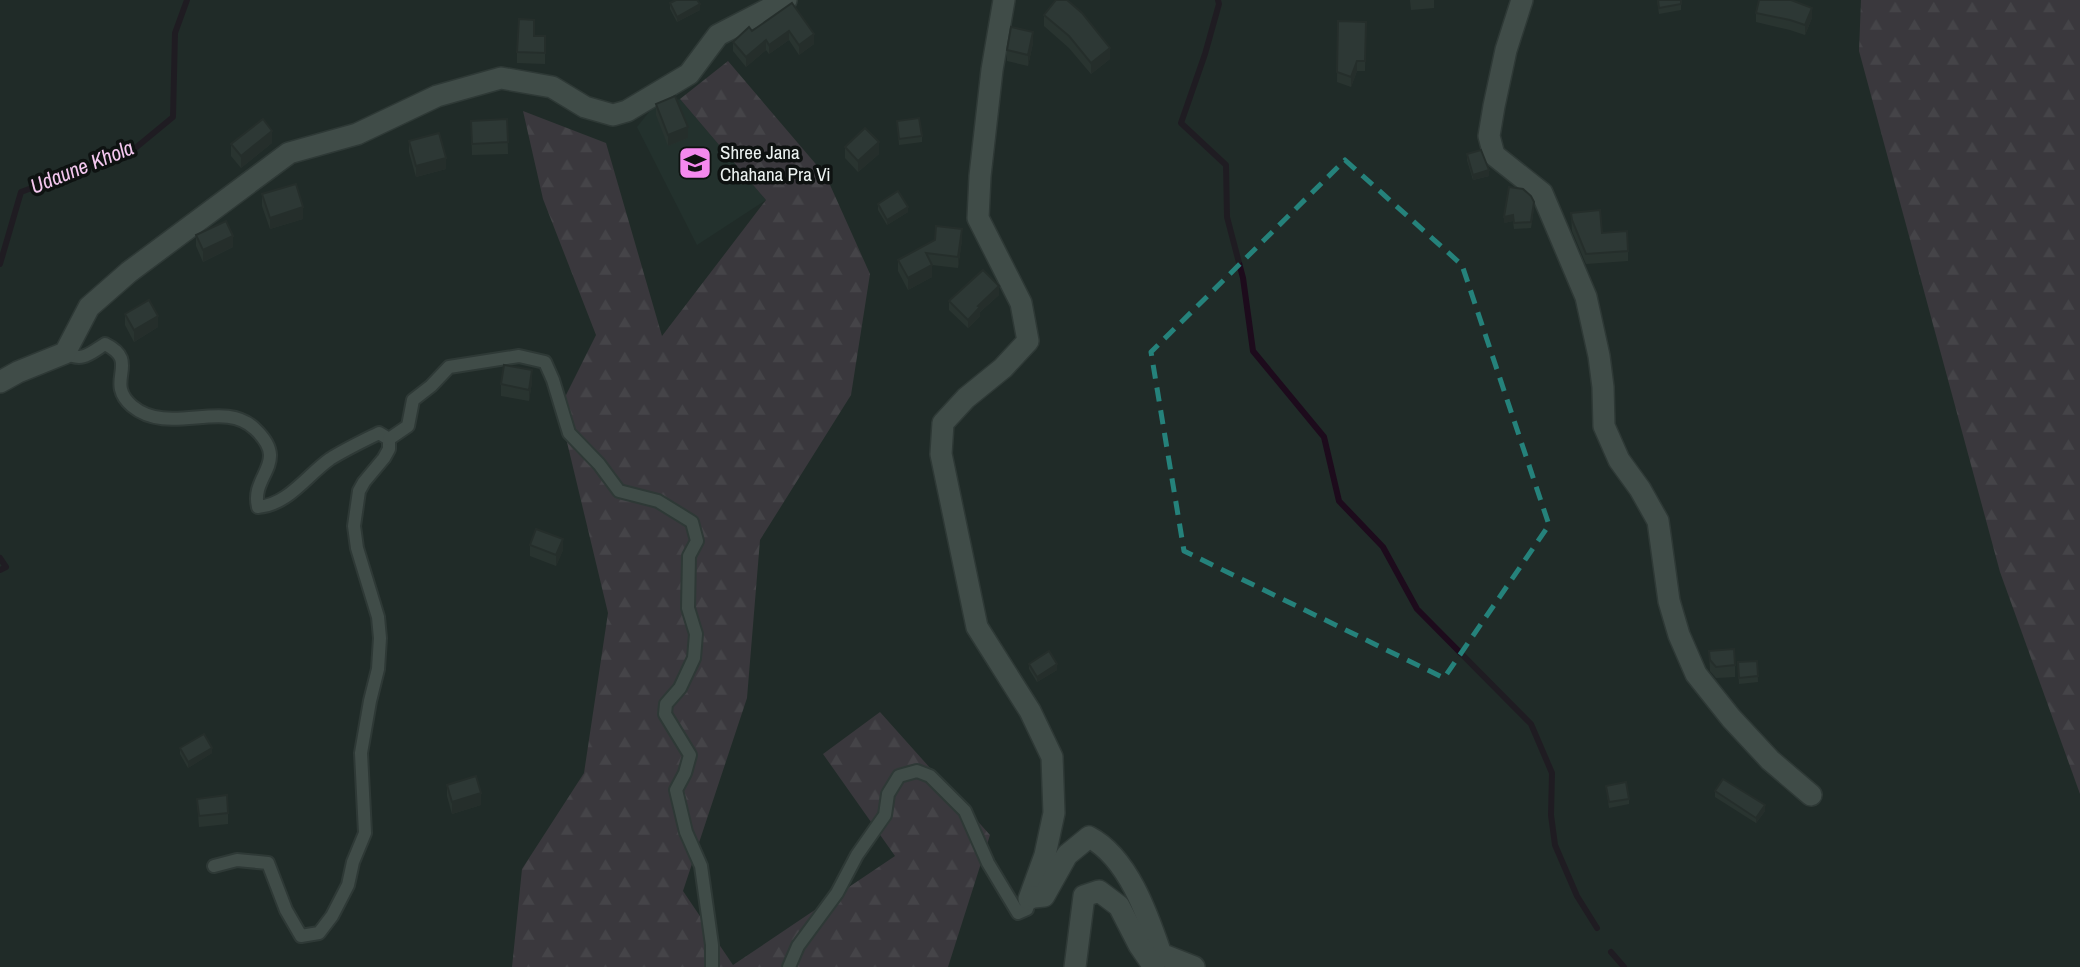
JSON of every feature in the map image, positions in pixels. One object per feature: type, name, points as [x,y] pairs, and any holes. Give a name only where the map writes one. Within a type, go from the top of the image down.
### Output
[{"type":"street","points":[[0,382],[65,352],[89,307],[129,272],[289,153],[357,134],[436,96],[500,78],[552,87],[585,107],[613,115],[627,111],[689,74],[718,35],[786,0]]},
{"type":"street","points":[[1004,0],[992,70],[978,218],[1021,303],[1028,341],[943,423],[941,454],[977,627],[1030,711],[1052,757],[1054,813],[1045,855],[1029,899]]},
{"type":"street","points":[[1522,0],[1506,50],[1494,106],[1489,136],[1494,155],[1542,193],[1586,298],[1600,356],[1604,426],[1619,460],[1658,521],[1669,601],[1679,635],[1696,674],[1731,718],[1770,760],[1811,795]]},
{"type":"street","points":[[1029,899],[1044,896],[1067,855],[1089,837],[1099,842],[1116,860],[1135,889],[1161,954],[1194,967]]},
{"type":"street","points":[[1075,967],[1084,896],[1098,891],[1119,906],[1154,967]]},
{"type":"lane","points":[[65,352],[75,358],[86,356],[105,344],[115,349],[122,356],[120,388],[132,405],[151,415],[196,419],[229,415],[250,424],[270,448],[271,458],[255,496],[258,507],[269,506],[280,500],[331,459],[369,438],[379,433],[389,439]]},
{"type":"lane","points":[[389,439],[408,426],[413,400],[449,367],[519,356],[545,362],[569,433],[599,464],[619,491],[658,500],[692,522],[697,541],[689,556],[688,608],[696,634],[694,658],[680,688],[666,704],[665,714],[690,755],[676,790],[686,832],[701,866],[712,945],[712,967]]},
{"type":"lane","points":[[214,866],[237,860],[268,863],[286,910],[301,936],[319,933],[332,916],[348,885],[353,862],[365,833],[361,752],[381,649],[379,617],[354,537],[356,504],[364,482],[389,449],[389,439]]},
{"type":"lane","points":[[789,967],[798,946],[837,893],[857,855],[885,815],[888,794],[899,776],[917,771],[930,776],[965,811],[988,863],[1018,913],[1027,909],[1029,899]]},
{"type":"highlighted area","points":[[1345,160],[1462,265],[1549,525],[1444,678],[1184,551],[1151,352]]},
{"type":"shaded area","name":"Shree Jana Chahana Pra Vi","points":[[680,99],[766,200],[697,245],[637,127],[653,107]]},
{"type":"green space","points":[[1861,0],[2080,0],[2080,794],[2000,572],[1859,51]]},
{"type":"green space","points":[[728,61],[826,176],[870,274],[851,395],[760,540],[747,698],[683,891],[733,965],[895,856],[823,754],[880,712],[990,835],[948,967],[512,967],[522,869],[584,773],[608,613],[559,409],[596,335],[543,199],[523,111],[606,143],[662,336],[766,200],[680,99]]},
{"type":"building","points":[[676,0],[697,0],[700,4],[677,17],[670,3]]},
{"type":"building","points":[[1056,0],[1067,0],[1082,13],[1110,48],[1091,63],[1069,36],[1044,15]]},
{"type":"building","points":[[1658,0],[1681,0],[1681,4],[1659,8]]},
{"type":"building","points":[[1759,0],[1791,0],[1812,8],[1805,25],[1756,13]]},
{"type":"building","points":[[792,3],[814,34],[799,45],[789,31],[769,45],[766,40],[746,57],[733,42],[749,27],[752,31]]},
{"type":"building","points":[[519,19],[534,20],[534,36],[545,36],[545,53],[517,52]]},
{"type":"building","points":[[1338,21],[1366,22],[1365,61],[1357,61],[1351,77],[1337,72]]},
{"type":"building","points":[[1011,27],[1033,32],[1028,55],[1007,50]]},
{"type":"building","points":[[675,96],[688,127],[668,135],[656,104]]},
{"type":"building","points":[[919,118],[922,136],[899,139],[897,121]]},
{"type":"building","points":[[263,119],[272,131],[241,156],[231,144]]},
{"type":"building","points":[[507,119],[508,142],[472,144],[471,121]]},
{"type":"building","points":[[865,128],[879,142],[858,161],[845,147]]},
{"type":"building","points":[[439,133],[446,158],[416,166],[409,141]]},
{"type":"building","points":[[1481,150],[1489,170],[1473,175],[1467,154]]},
{"type":"building","points":[[296,184],[303,207],[270,218],[262,194]]},
{"type":"building","points":[[1509,187],[1523,189],[1531,196],[1534,202],[1531,222],[1514,223],[1513,215],[1504,217]]},
{"type":"building","points":[[898,191],[908,207],[887,220],[878,204]]},
{"type":"building","points":[[1600,210],[1602,233],[1627,231],[1628,251],[1586,254],[1571,213]]},
{"type":"building","points":[[226,221],[233,236],[203,250],[196,235]]},
{"type":"building","points":[[936,226],[962,229],[958,257],[926,253],[932,265],[908,278],[898,260],[935,240]]},
{"type":"building","points":[[983,270],[999,286],[968,320],[949,301]]},
{"type":"building","points":[[149,300],[158,316],[134,330],[125,314]]},
{"type":"building","points":[[504,365],[532,370],[529,390],[501,384]]},
{"type":"building","points":[[536,529],[563,539],[556,555],[530,545]]},
{"type":"building","points":[[1734,649],[1735,665],[1716,667],[1710,660],[1709,651]]},
{"type":"building","points":[[1049,651],[1057,664],[1037,677],[1029,664]]},
{"type":"building","points":[[1757,661],[1758,676],[1739,678],[1738,662]]},
{"type":"building","points":[[204,734],[212,748],[188,762],[180,748]]},
{"type":"building","points":[[476,776],[481,793],[452,802],[447,785]]},
{"type":"building","points":[[1723,779],[1765,805],[1756,818],[1715,791]]},
{"type":"building","points":[[1626,782],[1629,799],[1609,802],[1606,786]]},
{"type":"building","points":[[227,795],[228,813],[199,816],[197,799]]},
{"type":"waterway","name":"Udaune Khola","points":[[0,264],[21,192],[133,150],[173,117],[175,33],[187,0]]},
{"type":"waterway","points":[[1218,0],[1205,54],[1181,123],[1226,165],[1227,217],[1243,278],[1253,351],[1324,437],[1339,501],[1383,547],[1417,609],[1531,724],[1552,773],[1551,815],[1555,845],[1577,896],[1597,928]]},
{"type":"waterway","name":"Udaune Khola","points":[[0,558],[6,567],[0,570]]},
{"type":"waterway","points":[[1611,952],[1624,967]]},
{"type":"place","name":"Shree Jana Chahana Pra Vi","points":[[695,163]]}]
